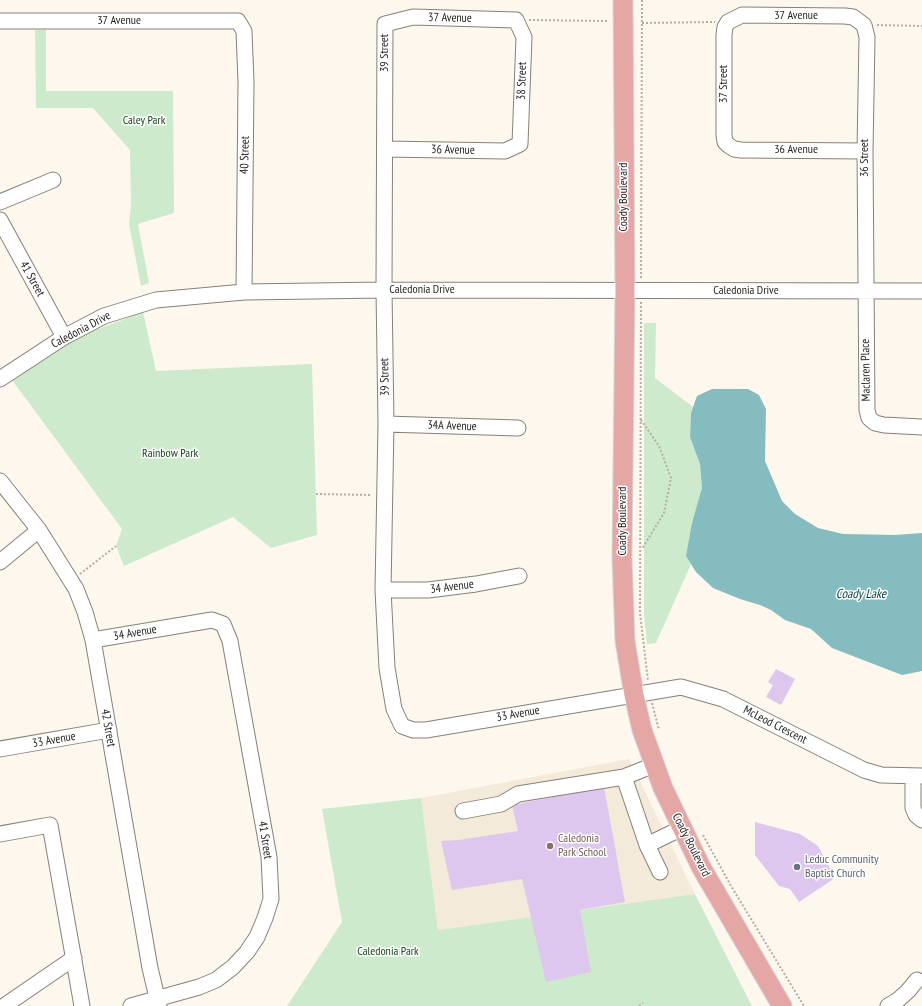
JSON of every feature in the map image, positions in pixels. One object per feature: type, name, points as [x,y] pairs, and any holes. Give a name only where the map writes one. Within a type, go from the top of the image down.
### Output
[{"type":"main road","name":"Coady Boulevard","points":[[623,0],[632,22],[633,291],[623,595],[625,641],[642,694],[642,730],[654,765],[701,867],[782,1006]]},
{"type":"street","name":"37 Avenue","points":[[728,22],[742,15],[845,16],[853,17],[864,25]]},
{"type":"street","name":"37 Avenue","points":[[385,24],[413,17],[516,20]]},
{"type":"street","name":"37 Avenue","points":[[0,21],[238,20]]},
{"type":"street","name":"40 Street","points":[[238,20],[244,31],[246,82],[244,292]]},
{"type":"street","name":"38 Street","points":[[516,20],[524,37],[520,144]]},
{"type":"street","name":"37 Street","points":[[728,22],[725,27],[724,34],[724,135],[725,142],[728,145]]},
{"type":"street","name":"39 Street","points":[[385,24],[384,290],[386,424],[383,590],[387,668],[394,709],[402,726]]},
{"type":"street","name":"36 Street","points":[[864,25],[867,37],[865,291]]},
{"type":"street","name":"36 Avenue","points":[[385,149],[505,151],[520,144]]},
{"type":"street","name":"36 Avenue","points":[[728,145],[741,150],[865,151]]},
{"type":"street","points":[[0,202],[53,180]]},
{"type":"street","name":"41 Street","points":[[0,220],[64,337]]},
{"type":"street","name":"Caledonia Drive","points":[[0,380],[64,337],[104,316],[156,300],[244,292],[384,290],[922,291]]},
{"type":"street","name":"Maclaren Place","points":[[865,291],[867,410],[870,418],[875,423],[884,425],[922,427]]},
{"type":"street","name":"34A Avenue","points":[[386,424],[518,428]]},
{"type":"street","name":"42 Street","points":[[0,481],[39,530],[71,580],[85,612],[93,640],[149,960],[158,1002]]},
{"type":"street","points":[[0,562],[39,530]]},
{"type":"street","name":"34 Avenue","points":[[383,590],[428,590],[476,584],[519,576]]},
{"type":"street","name":"34 Avenue","points":[[93,640],[212,620],[223,624]]},
{"type":"street","name":"41 Street","points":[[131,1006],[158,1002],[216,980],[233,967],[247,952],[257,937],[271,899],[269,857],[230,641],[223,624]]},
{"type":"street","name":"McLeod Crescent","points":[[642,694],[681,687],[723,699],[864,770],[881,774],[918,776],[913,808],[916,815],[922,820]]},
{"type":"street","name":"33 Avenue","points":[[402,726],[413,730],[426,730],[642,694]]},
{"type":"street","name":"33 Avenue","points":[[0,749],[109,730]]},
{"type":"street","points":[[463,811],[501,804],[518,794],[624,777],[654,765]]},
{"type":"street","points":[[624,777],[647,845],[660,872]]},
{"type":"street","points":[[0,834],[50,825],[82,1006]]},
{"type":"street","points":[[647,845],[682,828]]},
{"type":"street","points":[[4,1006],[74,958]]},
{"type":"street","points":[[888,1006],[898,1000],[917,980]]},
{"type":"path","points":[[642,0],[632,22],[633,291],[640,420],[640,614],[642,694],[660,736]]},
{"type":"path","points":[[516,20],[728,22]]},
{"type":"path","points":[[864,25],[922,26]]},
{"type":"path","points":[[640,420],[659,446],[671,478],[664,513],[641,550]]},
{"type":"path","points":[[316,494],[385,495]]},
{"type":"path","points":[[71,580],[116,546]]},
{"type":"path","points":[[701,832],[731,886],[804,1006]]},
{"type":"path","points":[[639,1006],[643,1003]]},
{"type":"shaded area","name":"Caledonia Park School","points":[[629,759],[695,894],[438,930],[421,798]]},
{"type":"green space","name":"Caley Park","points":[[35,30],[46,30],[46,91],[173,91],[174,213],[138,224],[149,283],[141,286],[129,224],[131,205],[130,150],[93,108],[36,108]]},
{"type":"green space","name":"Rainbow Park","points":[[143,312],[156,371],[312,364],[317,535],[271,548],[233,517],[124,566],[116,546],[122,529],[12,380],[75,338]]},
{"type":"green space","points":[[644,323],[656,323],[655,378],[693,407],[691,413],[690,437],[700,464],[702,488],[686,556],[691,564],[656,643],[647,644],[644,615]]},
{"type":"green space","name":"Caledonia Park","points":[[421,798],[438,930],[695,894],[752,1006],[287,1006],[342,922],[322,809]]},
{"type":"water","name":"Coady Lake","points":[[712,389],[748,389],[759,395],[766,409],[765,461],[782,501],[795,514],[818,528],[843,534],[895,535],[922,533],[922,671],[902,675],[832,648],[811,629],[785,620],[771,610],[760,605],[713,588],[696,572],[686,556],[692,523],[702,488],[700,464],[690,437],[691,413],[697,396]]},
{"type":"building","points":[[776,669],[795,679],[781,705],[766,697],[773,685],[768,682]]},
{"type":"building","points":[[604,787],[625,902],[580,910],[591,972],[546,982],[522,879],[452,890],[441,841],[459,840],[518,831],[512,805]]},
{"type":"building","name":"Leduc Community Baptist Church","points":[[755,822],[800,834],[818,846],[835,878],[799,902],[790,889],[779,886],[755,855]]},
{"type":"place","name":"Caledonia Park School","points":[[550,846]]},
{"type":"place","name":"Leduc Community Baptist Church","points":[[797,867]]}]
